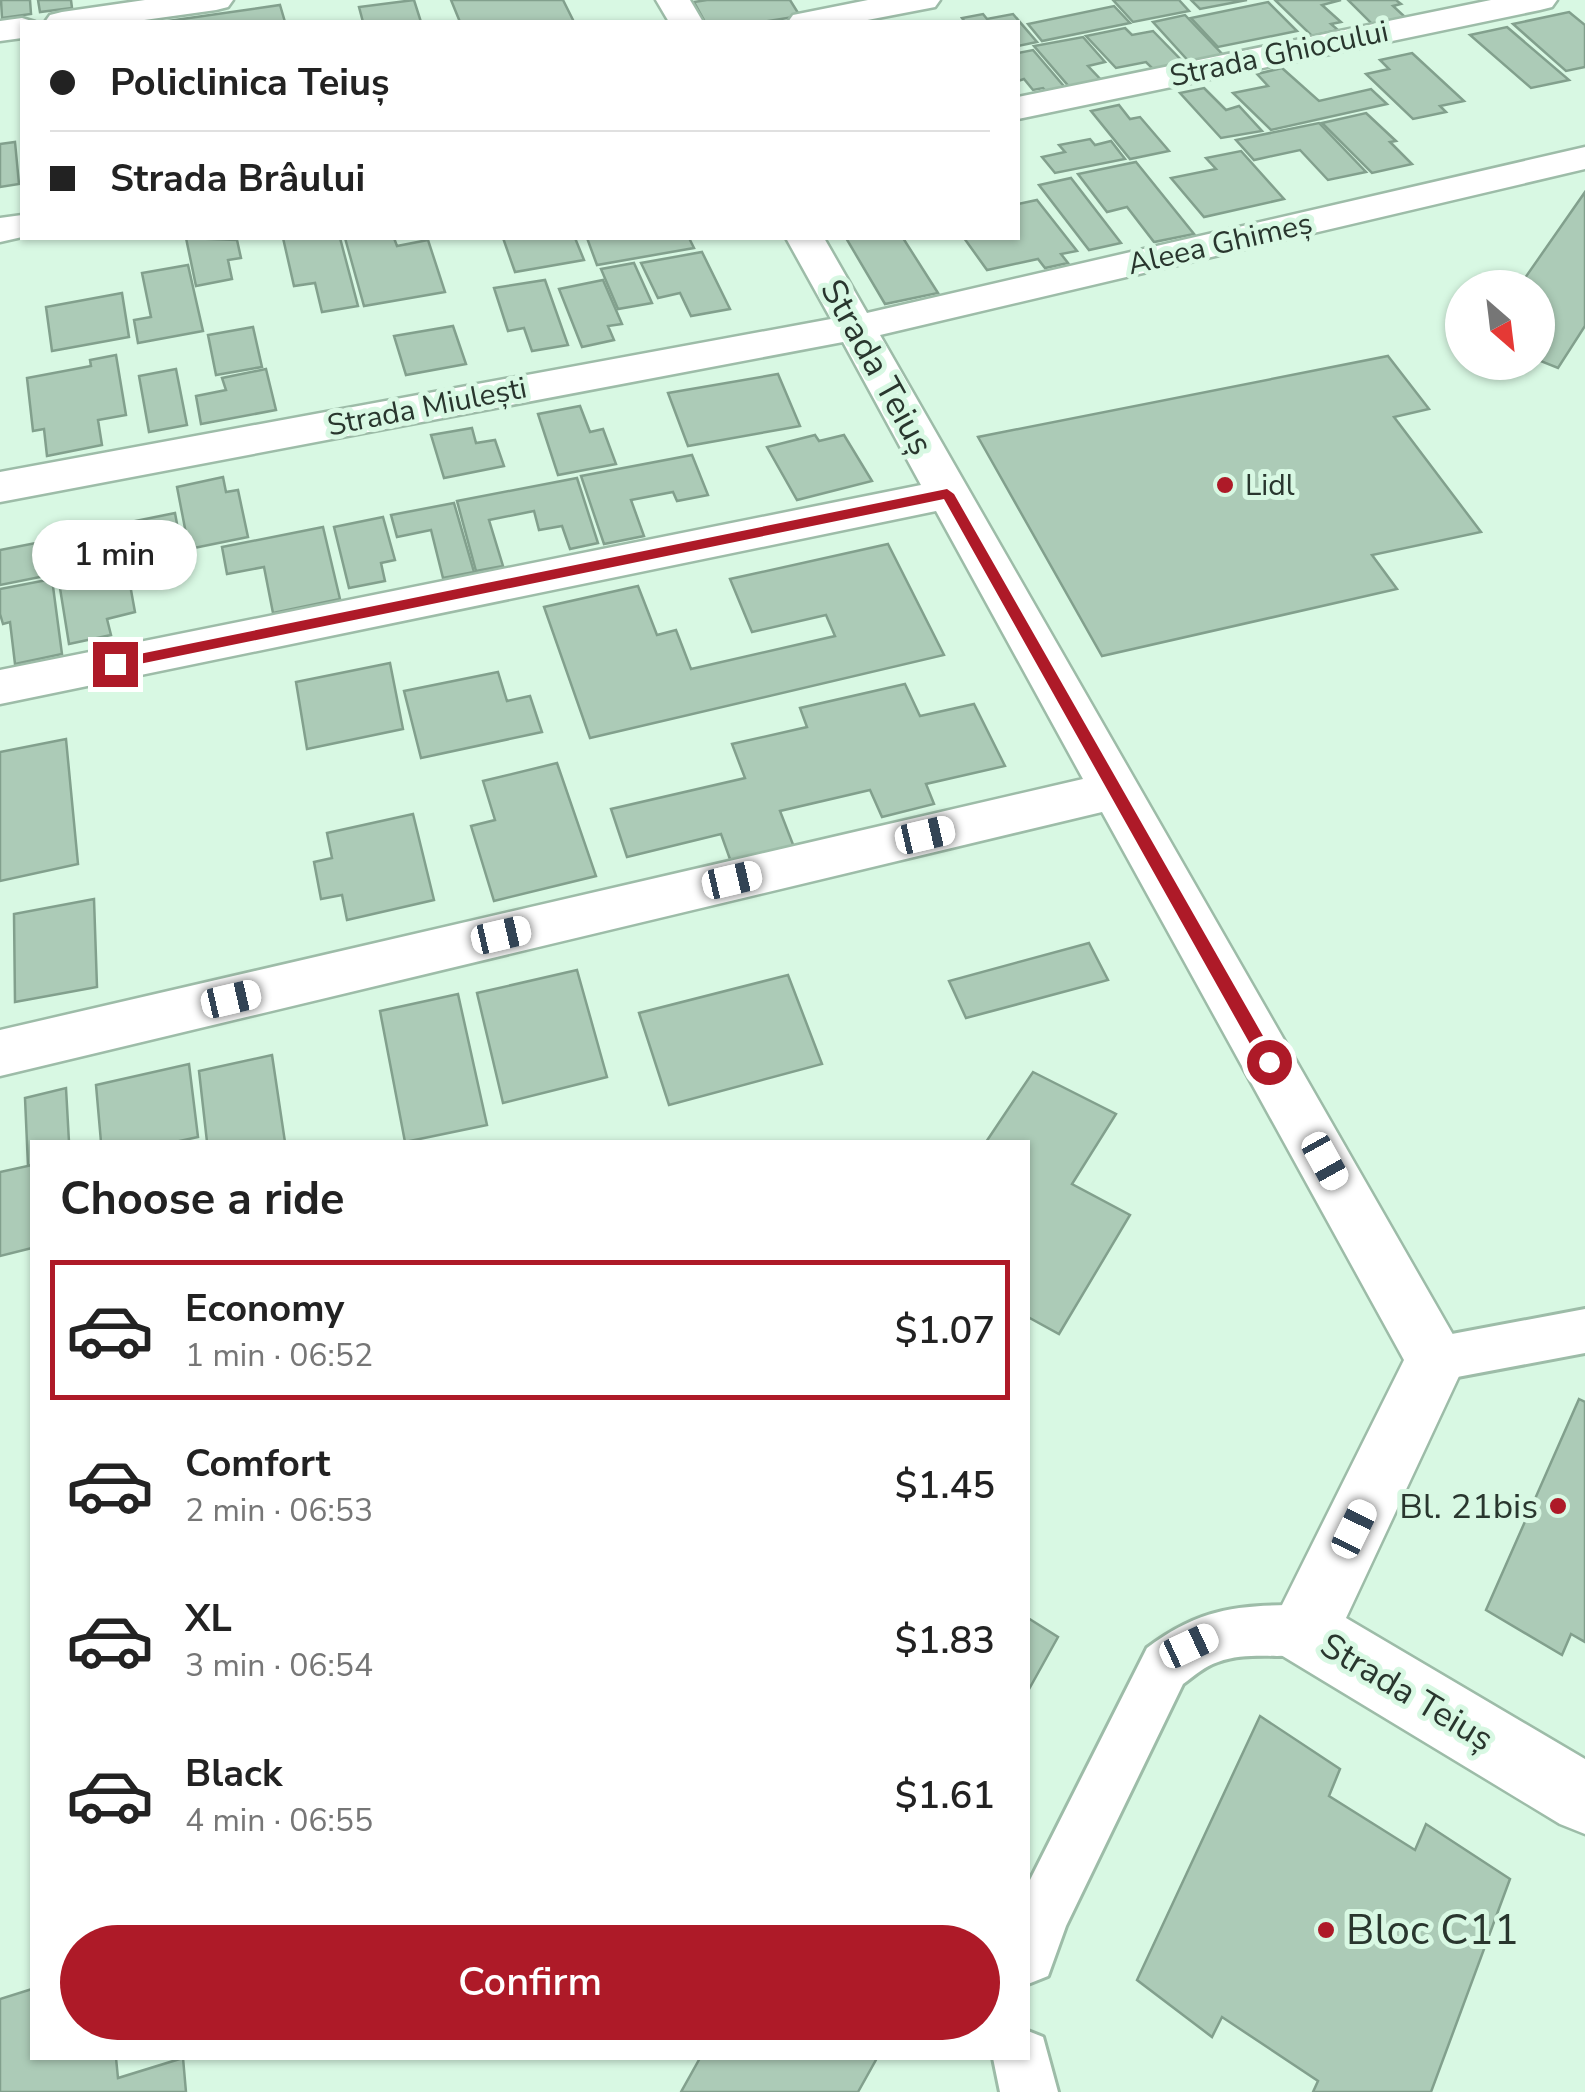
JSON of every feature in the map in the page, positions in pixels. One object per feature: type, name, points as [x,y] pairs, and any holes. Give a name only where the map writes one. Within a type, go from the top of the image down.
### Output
[{"type":"street","points":[[76,20],[216,0]]},
{"type":"street","points":[[817,20],[923,0]]},
{"type":"street","name":"Strada Ghiocului","points":[[1020,108],[1540,0]]},
{"type":"street","name":"Aleea Ghimeș","points":[[854,327],[1585,158]]},
{"type":"street","name":"Strada Teiuș","points":[[806,240],[1436,1359],[1305,1631],[1585,1799]]},
{"type":"street","name":"Strada Miulești","points":[[0,486],[854,327]]},
{"type":"street","points":[[0,687],[947,494]]},
{"type":"street","points":[[0,1054],[1116,790]]},
{"type":"lane","points":[[1436,1359],[1585,1332]]},
{"type":"lane","points":[[1030,1950],[1040,1918],[1165,1666],[1189,1646],[1218,1632],[1305,1631]]},
{"type":"lane","points":[[1022,2060],[1028,2092]]},
{"type":"building","points":[[1,0],[30,0],[31,14],[2,18]]},
{"type":"building","points":[[38,0],[71,0],[72,8],[40,12]]},
{"type":"building","points":[[414,0],[420,20],[362,20],[359,7]]},
{"type":"building","points":[[451,0],[563,0],[573,20],[459,20]]},
{"type":"building","points":[[790,0],[800,16],[704,20],[694,2]]},
{"type":"building","points":[[1113,0],[1179,0],[1189,11],[1133,22]]},
{"type":"building","points":[[1191,0],[1247,0],[1200,9]]},
{"type":"building","points":[[1275,0],[1341,0],[1322,5],[1341,22],[1331,24],[1338,30],[1312,36]]},
{"type":"building","points":[[1348,0],[1396,0],[1401,4],[1393,6],[1405,17],[1372,24]]},
{"type":"building","points":[[1268,2],[1297,31],[1218,47],[1191,18]]},
{"type":"building","points":[[280,5],[284,20],[175,20]]},
{"type":"building","points":[[1114,6],[1130,23],[1042,41],[1028,24]]},
{"type":"building","points":[[1569,12],[1585,25],[1585,67],[1566,71],[1513,24]]},
{"type":"building","points":[[1013,14],[1018,20],[964,20]]},
{"type":"building","points":[[1185,15],[1226,58],[1192,65],[1153,22]]},
{"type":"building","points":[[1020,22],[1037,42],[1020,46]]},
{"type":"building","points":[[1507,27],[1569,80],[1531,88],[1470,35]]},
{"type":"building","points":[[1125,28],[1132,35],[1153,31],[1186,65],[1155,71],[1146,62],[1116,68],[1086,36]]},
{"type":"building","points":[[1083,37],[1105,62],[1088,66],[1104,83],[1072,90],[1034,46]]},
{"type":"building","points":[[1033,50],[1068,91],[1049,95],[1043,88],[1033,90],[1024,79],[1020,80],[1020,53]]},
{"type":"building","points":[[1412,53],[1464,101],[1440,106],[1446,112],[1413,119],[1366,74],[1389,69],[1380,60]]},
{"type":"building","points":[[1282,68],[1319,101],[1371,89],[1387,104],[1271,130],[1233,93],[1268,86],[1257,74]]},
{"type":"building","points":[[1204,88],[1226,110],[1239,106],[1262,131],[1221,138],[1180,93]]},
{"type":"building","points":[[1119,105],[1130,119],[1140,117],[1169,151],[1130,159],[1091,111]]},
{"type":"building","points":[[1366,113],[1396,141],[1390,142],[1412,164],[1372,173],[1322,123]]},
{"type":"building","points":[[1319,123],[1366,172],[1328,180],[1300,150],[1254,160],[1236,140]]},
{"type":"building","points":[[1090,139],[1095,145],[1111,141],[1125,159],[1055,173],[1042,157],[1065,152],[1059,145]]},
{"type":"building","points":[[15,142],[19,184],[0,187],[0,144]]},
{"type":"building","points":[[1241,151],[1284,199],[1204,217],[1171,178],[1216,169],[1206,158]]},
{"type":"building","points":[[1136,162],[1194,234],[1154,242],[1127,207],[1107,212],[1078,174]]},
{"type":"building","points":[[1071,178],[1121,243],[1089,250],[1039,185]]},
{"type":"building","points":[[1585,192],[1585,326],[1558,368],[1555,270],[1531,270]]},
{"type":"building","points":[[1037,200],[1077,251],[1061,254],[1068,263],[1045,268],[1038,259],[987,270],[965,240],[1020,240],[1020,204]]},
{"type":"building","points":[[186,240],[237,240],[241,258],[228,260],[232,279],[196,286]]},
{"type":"building","points":[[283,240],[341,240],[358,306],[322,312],[315,283],[294,286]]},
{"type":"building","points":[[346,240],[395,240],[397,246],[428,240],[445,292],[364,306]]},
{"type":"building","points":[[504,240],[576,240],[584,260],[515,272]]},
{"type":"building","points":[[588,240],[690,240],[694,248],[597,265]]},
{"type":"building","points":[[847,240],[904,240],[938,293],[885,304]]},
{"type":"building","points":[[702,252],[730,309],[691,316],[680,293],[658,298],[641,263]]},
{"type":"building","points":[[634,263],[652,303],[618,309],[601,269]]},
{"type":"building","points":[[188,265],[203,331],[138,343],[134,320],[151,317],[142,273]]},
{"type":"building","points":[[545,280],[568,345],[532,351],[524,328],[508,331],[494,288]]},
{"type":"building","points":[[603,280],[622,324],[608,326],[614,340],[582,347],[559,289]]},
{"type":"building","points":[[122,293],[129,337],[52,351],[46,307]]},
{"type":"building","points":[[453,326],[466,364],[406,375],[394,336]]},
{"type":"building","points":[[253,327],[262,367],[216,375],[208,335]]},
{"type":"building","points":[[116,355],[126,415],[98,420],[102,445],[47,456],[44,429],[33,431],[27,378],[91,366],[90,360]]},
{"type":"building","name":"Lidl","points":[[1388,356],[1429,409],[1394,417],[1481,532],[1372,555],[1397,589],[1102,656],[978,437]]},
{"type":"building","points":[[176,369],[187,425],[149,432],[139,376]]},
{"type":"building","points":[[266,369],[276,410],[201,424],[196,396],[226,390],[222,378]]},
{"type":"building","points":[[778,374],[800,426],[688,446],[668,393]]},
{"type":"building","points":[[580,406],[590,432],[603,429],[616,464],[558,475],[538,414]]},
{"type":"building","points":[[472,428],[476,443],[495,440],[504,466],[444,478],[431,435]]},
{"type":"building","points":[[815,435],[819,441],[844,435],[872,481],[797,500],[767,447]]},
{"type":"building","points":[[692,455],[708,495],[677,501],[673,492],[631,500],[644,536],[604,544],[581,476]]},
{"type":"building","points":[[223,477],[226,492],[238,490],[248,537],[189,549],[177,487]]},
{"type":"building","points":[[577,478],[598,543],[570,549],[562,526],[539,530],[534,511],[489,520],[503,566],[476,571],[457,501]]},
{"type":"building","points":[[454,503],[474,572],[443,578],[431,530],[397,537],[391,515]]},
{"type":"building","points":[[175,513],[182,551],[55,577],[51,547],[87,541],[86,531]]},
{"type":"building","points":[[383,517],[395,560],[381,563],[385,581],[349,588],[334,527]]},
{"type":"building","points":[[323,527],[340,599],[273,613],[264,567],[227,574],[222,547]]},
{"type":"building","points":[[41,542],[45,576],[0,585],[0,550]]},
{"type":"building","points":[[888,544],[944,655],[590,738],[544,607],[638,586],[657,635],[676,630],[691,669],[835,636],[826,615],[752,632],[730,579]]},
{"type":"building","points":[[127,568],[135,612],[107,619],[111,635],[69,644],[59,582]]},
{"type":"building","points":[[52,579],[62,654],[15,664],[10,622],[3,624],[0,614],[0,589]]},
{"type":"building","points":[[390,663],[403,729],[307,749],[296,682]]},
{"type":"building","points":[[498,672],[507,701],[530,696],[542,732],[421,758],[404,691]]},
{"type":"building","points":[[905,684],[920,716],[974,704],[1005,766],[926,784],[934,804],[882,817],[870,790],[780,811],[794,847],[731,862],[721,834],[627,857],[611,809],[745,778],[732,744],[807,727],[800,708]]},
{"type":"building","points":[[66,739],[78,864],[0,881],[0,752]]},
{"type":"building","points":[[557,763],[596,876],[494,901],[471,826],[495,820],[483,781]]},
{"type":"building","points":[[413,814],[434,900],[347,920],[342,895],[321,899],[314,862],[332,858],[327,833]]},
{"type":"building","points":[[94,899],[97,987],[15,1002],[14,914]]},
{"type":"building","points":[[1089,943],[1108,980],[966,1018],[949,981]]},
{"type":"building","points":[[577,970],[607,1077],[503,1103],[477,993]]},
{"type":"building","points":[[788,975],[822,1064],[669,1105],[639,1013]]},
{"type":"building","points":[[458,994],[487,1125],[405,1140],[380,1011]]},
{"type":"building","points":[[272,1055],[285,1140],[207,1140],[199,1071]]},
{"type":"building","points":[[189,1064],[198,1137],[101,1140],[96,1085]]},
{"type":"building","points":[[1033,1072],[1116,1114],[1072,1184],[1130,1215],[1059,1334],[1030,1318],[1030,1140],[987,1140]]},
{"type":"building","points":[[66,1088],[69,1140],[30,1140],[28,1166],[25,1098]]},
{"type":"building","points":[[30,1165],[30,1248],[0,1256],[0,1172]]},
{"type":"building","name":"Bl. 21bis","points":[[1579,1399],[1585,1402],[1585,1642],[1571,1634],[1562,1655],[1486,1610]]},
{"type":"building","points":[[1030,1619],[1058,1637],[1030,1687]]},
{"type":"building","name":"Bloc C11","points":[[1260,1716],[1340,1769],[1329,1796],[1415,1850],[1426,1824],[1510,1879],[1431,2092],[1313,2092],[1318,2081],[1222,2017],[1212,2037],[1137,1980]]},
{"type":"building","points":[[30,1990],[30,2060],[116,2060],[118,2078],[183,2060],[186,2092],[0,2092],[0,1999]]},
{"type":"building","points":[[699,2060],[876,2060],[858,2092],[681,2092]]},
{"type":"place","name":"Lidl","points":[[1225,485]]},
{"type":"place","name":"Bl. 21bis","points":[[1558,1506]]},
{"type":"place","name":"Bloc C11","points":[[1326,1930]]},
{"type":"route","points":[[115,664],[947,494],[1269,1062]]}]
